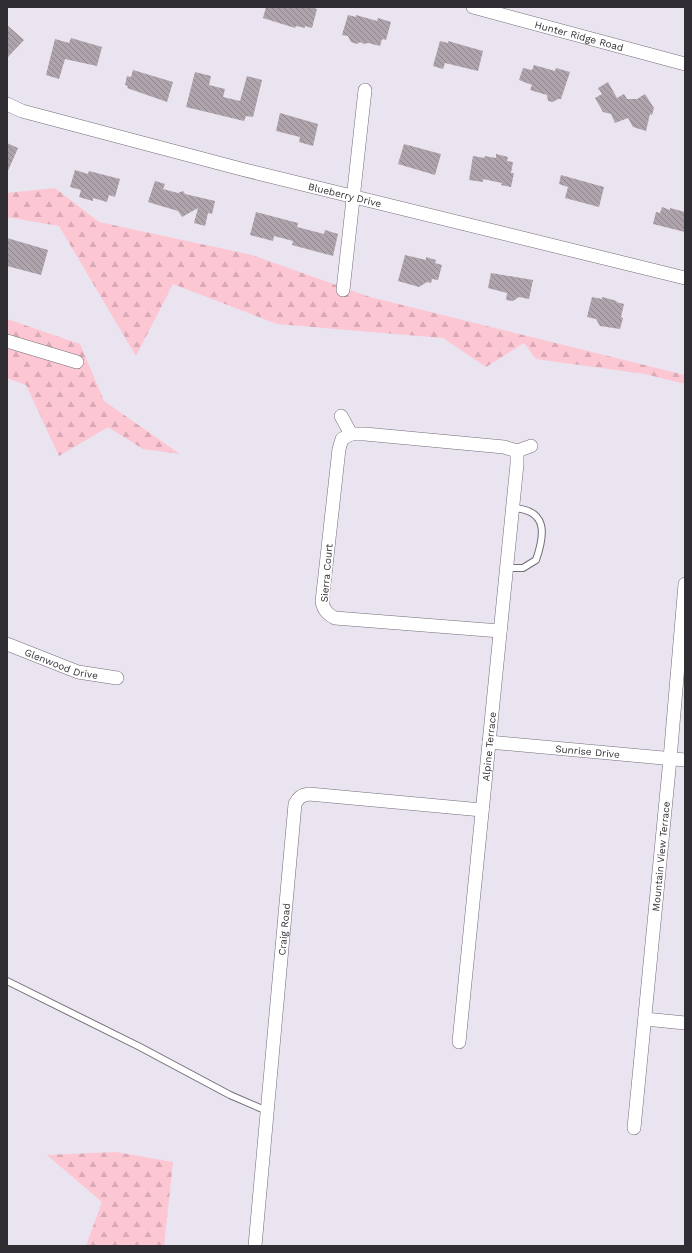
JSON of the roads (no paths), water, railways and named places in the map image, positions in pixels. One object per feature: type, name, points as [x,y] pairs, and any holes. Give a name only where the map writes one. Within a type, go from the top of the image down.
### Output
[{"type":"street","name":"Hunter Ridge Road","points":[[474,7],[685,64]]},
{"type":"street","points":[[343,290],[365,90]]},
{"type":"street","name":"Blueberry Drive","points":[[7,104],[22,111],[241,170],[685,278]]},
{"type":"street","points":[[7,341],[77,362]]},
{"type":"street","points":[[341,416],[351,434],[504,447],[517,451],[531,446]]},
{"type":"street","name":"Sierra Court","points":[[351,434],[342,440],[339,449],[322,602],[324,609],[329,615],[335,618],[500,631]]},
{"type":"street","name":"Alpine Terrace","points":[[459,1042],[513,508],[517,451]]},
{"type":"street","name":"Mountain View Terrace","points":[[634,1128],[670,759],[685,584]]},
{"type":"street","name":"Glenwood Drive","points":[[7,644],[78,672],[116,678]]},
{"type":"street","name":"Sunrise Drive","points":[[489,742],[685,760]]},
{"type":"street","name":"Craig Road","points":[[255,1246],[294,804],[303,795],[309,794],[482,810]]},
{"type":"street","points":[[645,1019],[685,1023]]},
{"type":"lane","points":[[506,568],[523,568],[536,560],[543,532],[540,522],[533,513],[520,508],[513,508]]},
{"type":"lane","points":[[7,981],[140,1047],[230,1095],[267,1111]]}]
